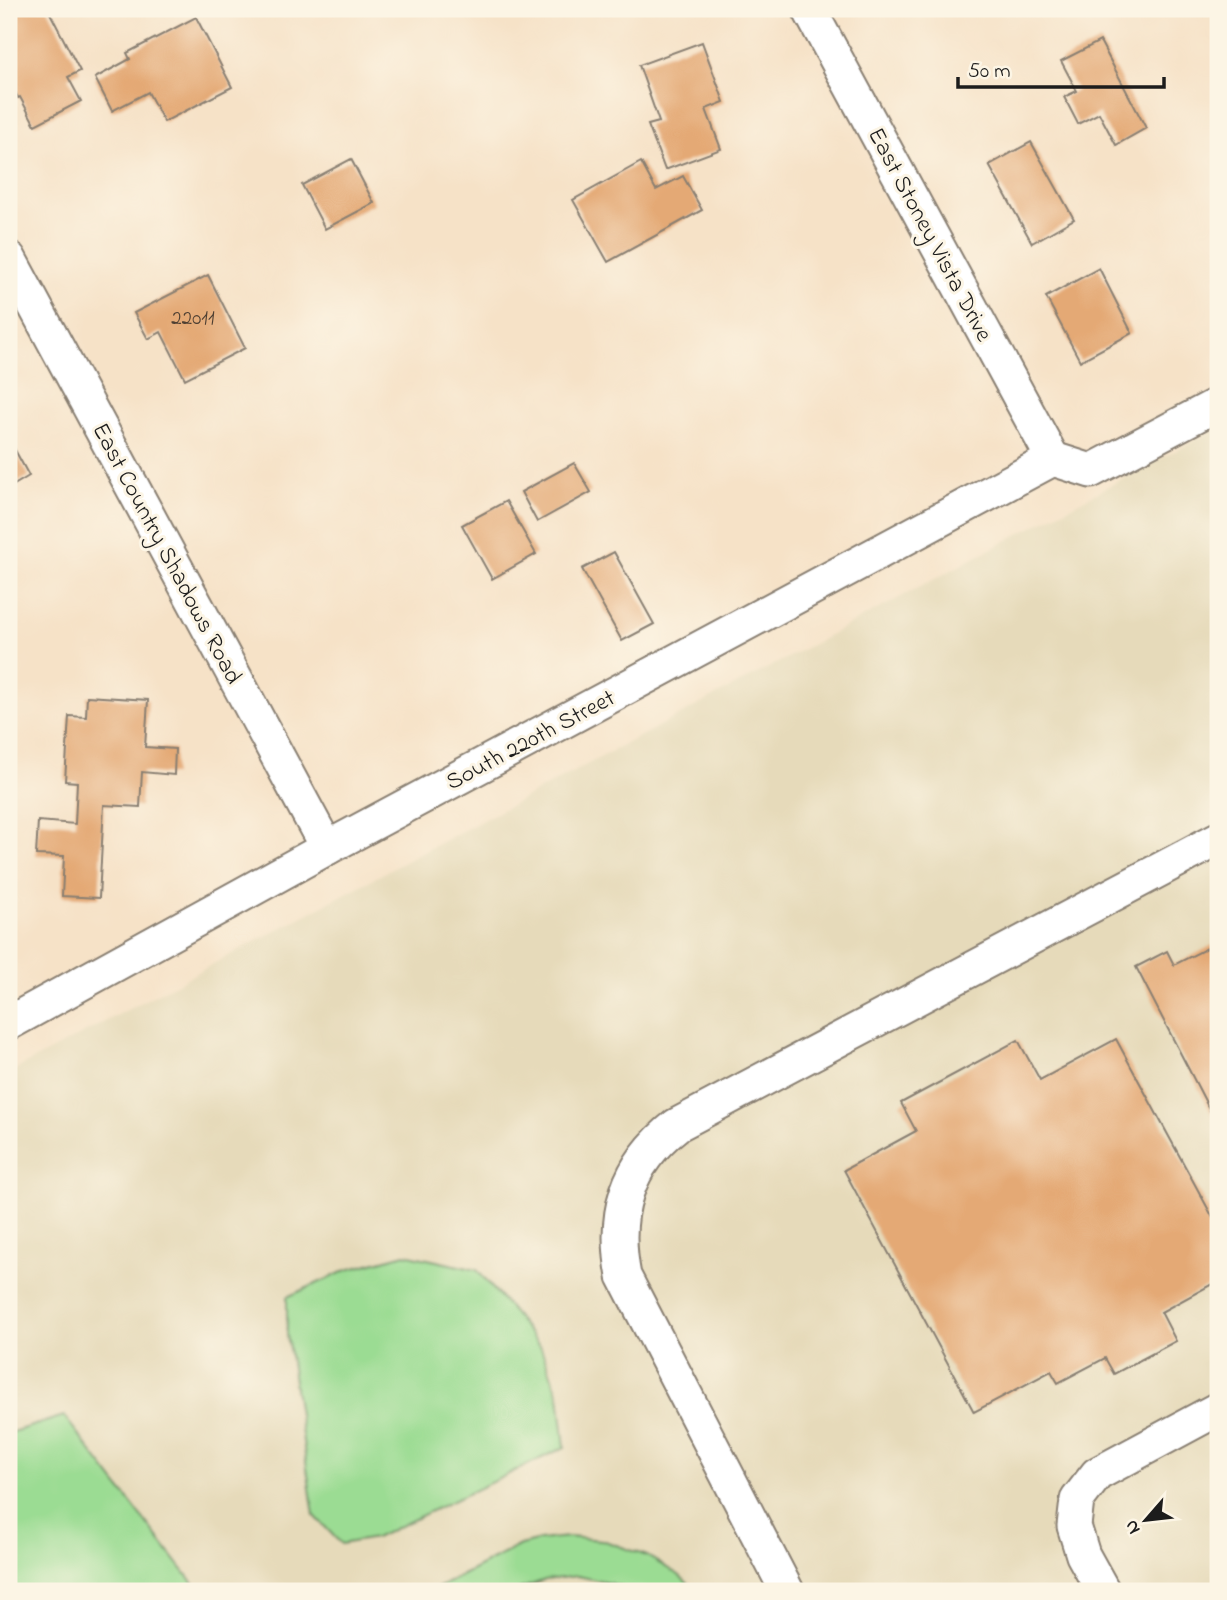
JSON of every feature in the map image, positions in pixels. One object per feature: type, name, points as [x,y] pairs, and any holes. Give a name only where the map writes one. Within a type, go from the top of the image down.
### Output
[{"type":"street","name":"East Stoney Vista Drive","points":[[809,9],[1053,459]]},
{"type":"street","name":"East Country Shadows Road","points":[[9,258],[327,848]]},
{"type":"street","points":[[1053,459],[1091,471],[1218,404]]},
{"type":"street","name":"South 220th Street","points":[[9,1023],[327,848],[1053,459]]},
{"type":"street","points":[[787,1591],[624,1276],[620,1239],[621,1216],[635,1170],[651,1148],[677,1125],[1218,839]]},
{"type":"street","points":[[1103,1591],[1083,1555],[1074,1526],[1077,1500],[1097,1474],[1218,1409]]},
{"type":"shaded area","points":[[1218,428],[1218,1591],[9,1591],[9,1073]]},
{"type":"green space","points":[[405,1254],[477,1270],[505,1303],[541,1348],[559,1395],[565,1447],[375,1538],[341,1544],[314,1515],[287,1335],[287,1297],[347,1270]]},
{"type":"green space","points":[[64,1416],[199,1591],[9,1591],[9,1433]]},
{"type":"green space","points":[[568,1537],[602,1540],[647,1556],[679,1575],[696,1591],[634,1591],[578,1576],[545,1580],[514,1591],[432,1591],[520,1545]]},
{"type":"building","points":[[9,9],[48,9],[80,71],[68,77],[81,101],[35,125],[9,80]]},
{"type":"building","points":[[196,17],[232,87],[164,122],[148,92],[112,111],[95,78],[130,59],[127,53]]},
{"type":"building","points":[[1100,41],[1146,128],[1116,145],[1099,113],[1078,124],[1064,97],[1077,91],[1061,61]]},
{"type":"building","points":[[702,42],[724,102],[706,109],[721,149],[665,170],[648,125],[659,122],[639,65]]},
{"type":"building","points":[[1031,142],[1074,219],[1032,243],[989,165]]},
{"type":"building","points":[[351,159],[374,203],[325,229],[302,185]]},
{"type":"building","points":[[641,162],[656,190],[683,176],[702,210],[608,262],[573,200]]},
{"type":"building","points":[[1099,268],[1132,333],[1080,361],[1046,297]]},
{"type":"building","points":[[208,275],[245,348],[185,379],[161,332],[148,339],[134,313]]},
{"type":"building","points":[[9,439],[29,476],[9,488]]},
{"type":"building","points":[[574,463],[591,492],[537,522],[521,492]]},
{"type":"building","points":[[506,501],[536,554],[492,579],[462,525]]},
{"type":"building","points":[[614,552],[654,624],[622,641],[582,569]]},
{"type":"building","points":[[87,696],[148,700],[145,747],[175,749],[174,775],[142,772],[140,807],[104,805],[99,898],[62,896],[64,856],[36,855],[38,821],[75,824],[77,782],[65,781],[69,716],[86,717]]},
{"type":"building","points":[[1217,943],[1218,1126],[1136,967],[1167,951],[1174,965]]},
{"type":"building","points":[[1116,1039],[1218,1227],[1218,1281],[1161,1312],[1176,1341],[1114,1374],[1105,1358],[1058,1383],[1051,1371],[974,1412],[844,1170],[916,1131],[901,1103],[1018,1040],[1040,1080]]}]
